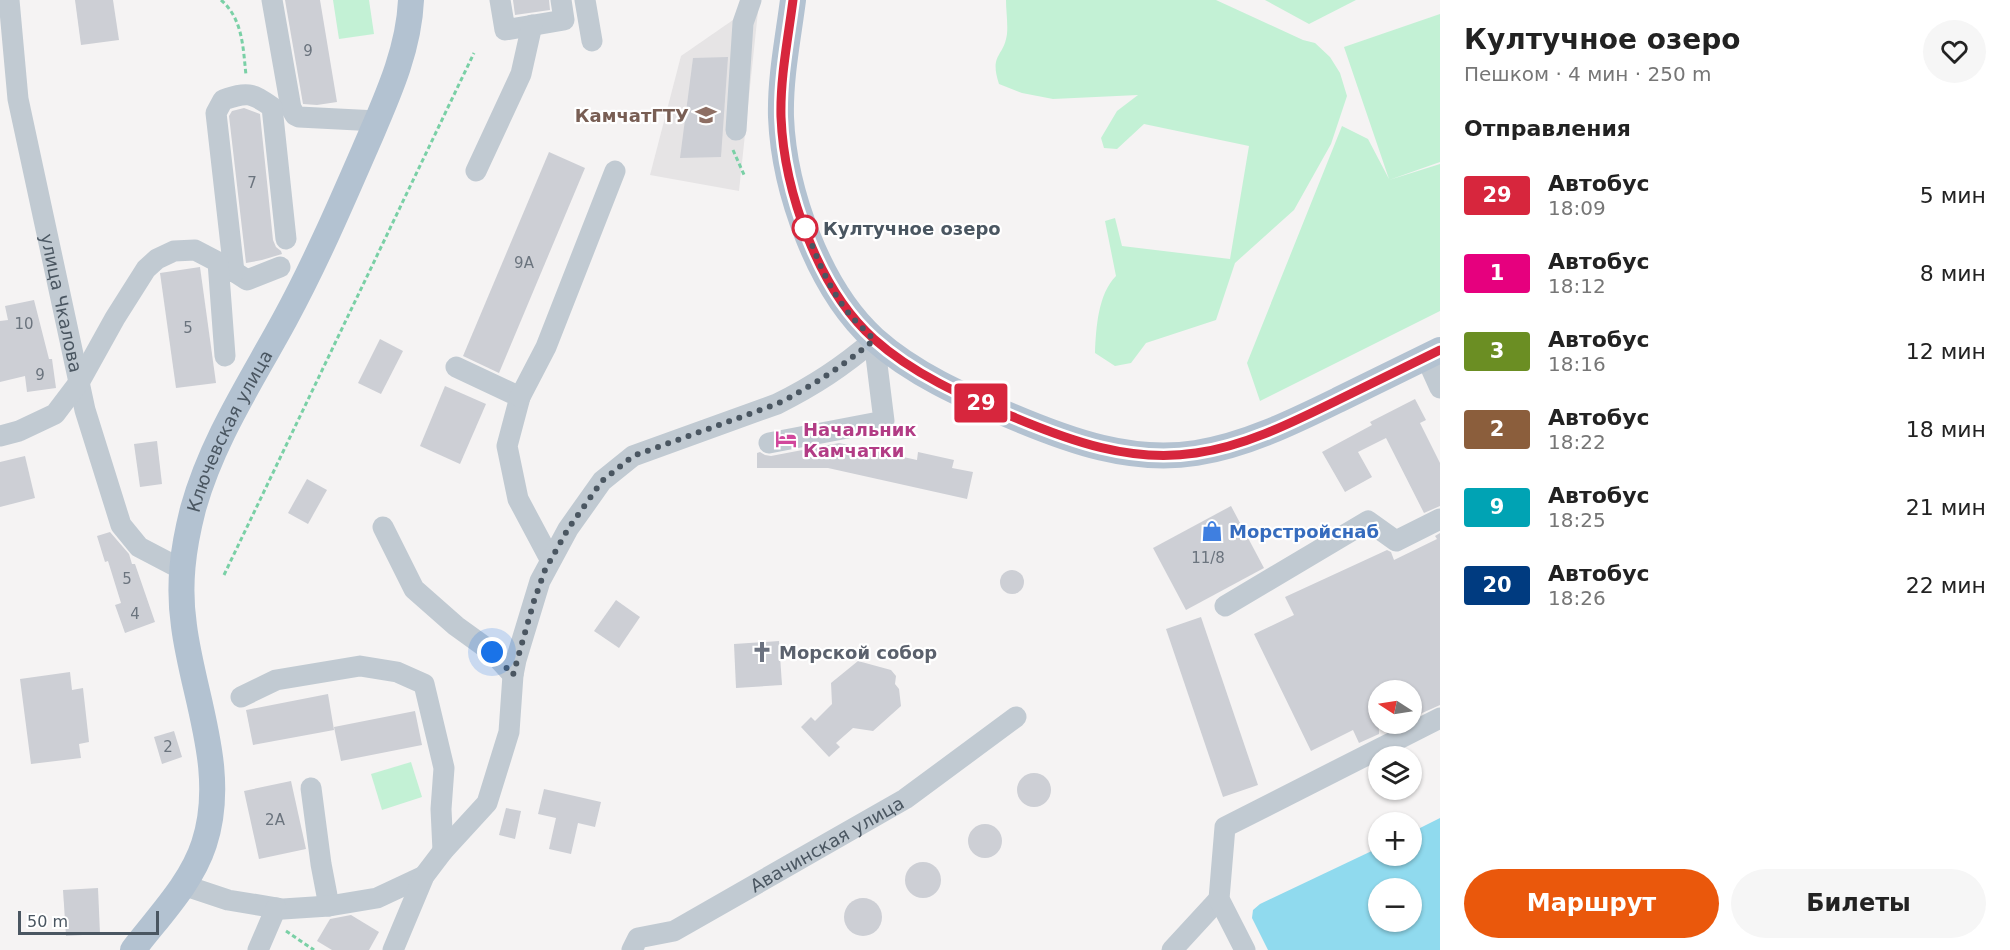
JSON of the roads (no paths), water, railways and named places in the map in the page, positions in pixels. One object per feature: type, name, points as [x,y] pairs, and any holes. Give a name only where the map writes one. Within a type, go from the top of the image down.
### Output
[{"type":"main road","name":"Ключевская улица","points":[[133,950],[183,885],[204,844],[211,810],[212,791],[206,732],[184,625],[181,588],[181,569],[186,536],[194,505],[216,447],[321,250],[377,121],[403,50],[411,0]]},
{"type":"main road","points":[[793,0],[784,66],[781,105],[782,132],[790,176],[812,246],[834,291],[850,315],[874,340],[934,381],[1032,425],[1102,448],[1124,453],[1161,456],[1207,451],[1263,434],[1302,418],[1433,353]]},
{"type":"street","name":"улица Чкалова","points":[[9,0],[18,99],[85,410],[121,525],[139,547],[181,569]]},
{"type":"street","points":[[272,0],[291,108],[295,115],[377,121]]},
{"type":"street","points":[[500,0],[505,30],[564,20],[561,0]]},
{"type":"street","points":[[585,0],[592,41]]},
{"type":"street","points":[[730,139],[743,23],[751,0]]},
{"type":"street","points":[[476,171],[520,74],[532,25]]},
{"type":"street","points":[[0,87],[18,99]]},
{"type":"street","points":[[225,356],[226,267],[216,113],[223,100],[244,93],[257,96],[272,107],[286,239]]},
{"type":"street","points":[[550,559],[518,499],[507,446],[520,398],[546,347],[615,171]]},
{"type":"street","points":[[0,436],[19,431],[55,414],[80,381],[115,318],[146,269],[157,259],[174,251],[195,250],[247,280],[280,267]]},
{"type":"street","points":[[769,442],[884,421],[874,340]]},
{"type":"street","points":[[393,950],[424,876],[443,851],[487,803],[509,732],[513,675],[540,581],[568,529],[602,481],[633,456],[777,404],[818,383],[874,340]]},
{"type":"street","points":[[1433,353],[1440,388]]},
{"type":"street","points":[[456,367],[520,398]]},
{"type":"street","points":[[1225,606],[1368,521],[1396,541],[1440,519]]},
{"type":"street","points":[[383,527],[414,589],[456,626],[492,652],[513,675]]},
{"type":"street","points":[[241,697],[276,680],[360,666],[397,672],[424,684],[444,768],[441,809],[443,851]]},
{"type":"street","name":"Авачинская улица","points":[[632,950],[638,938],[674,931],[905,800],[1016,717]]},
{"type":"street","points":[[1245,950],[1219,899],[1225,828],[1440,718]]},
{"type":"street","points":[[311,788],[329,906]]},
{"type":"street","points":[[183,885],[228,900],[276,908],[329,906],[377,898],[424,876]]},
{"type":"street","points":[[1172,950],[1219,899]]},
{"type":"street","points":[[258,950],[276,908]]},
{"type":"water","points":[[1440,818],[1440,950],[1268,950],[1252,918],[1253,910],[1260,904],[1368,853],[1368,866],[1422,866],[1422,827]]},
{"type":"place","name":"КамчатГТУ","points":[[706,115]]},
{"type":"place","name":"Култучное озеро","points":[[805,228]]},
{"type":"place","name":"Начальник Камчатки","points":[[786,439]]},
{"type":"place","name":"Морстройснаб","points":[[1212,531]]},
{"type":"place","name":"Морской собор","points":[[762,652]]}]
